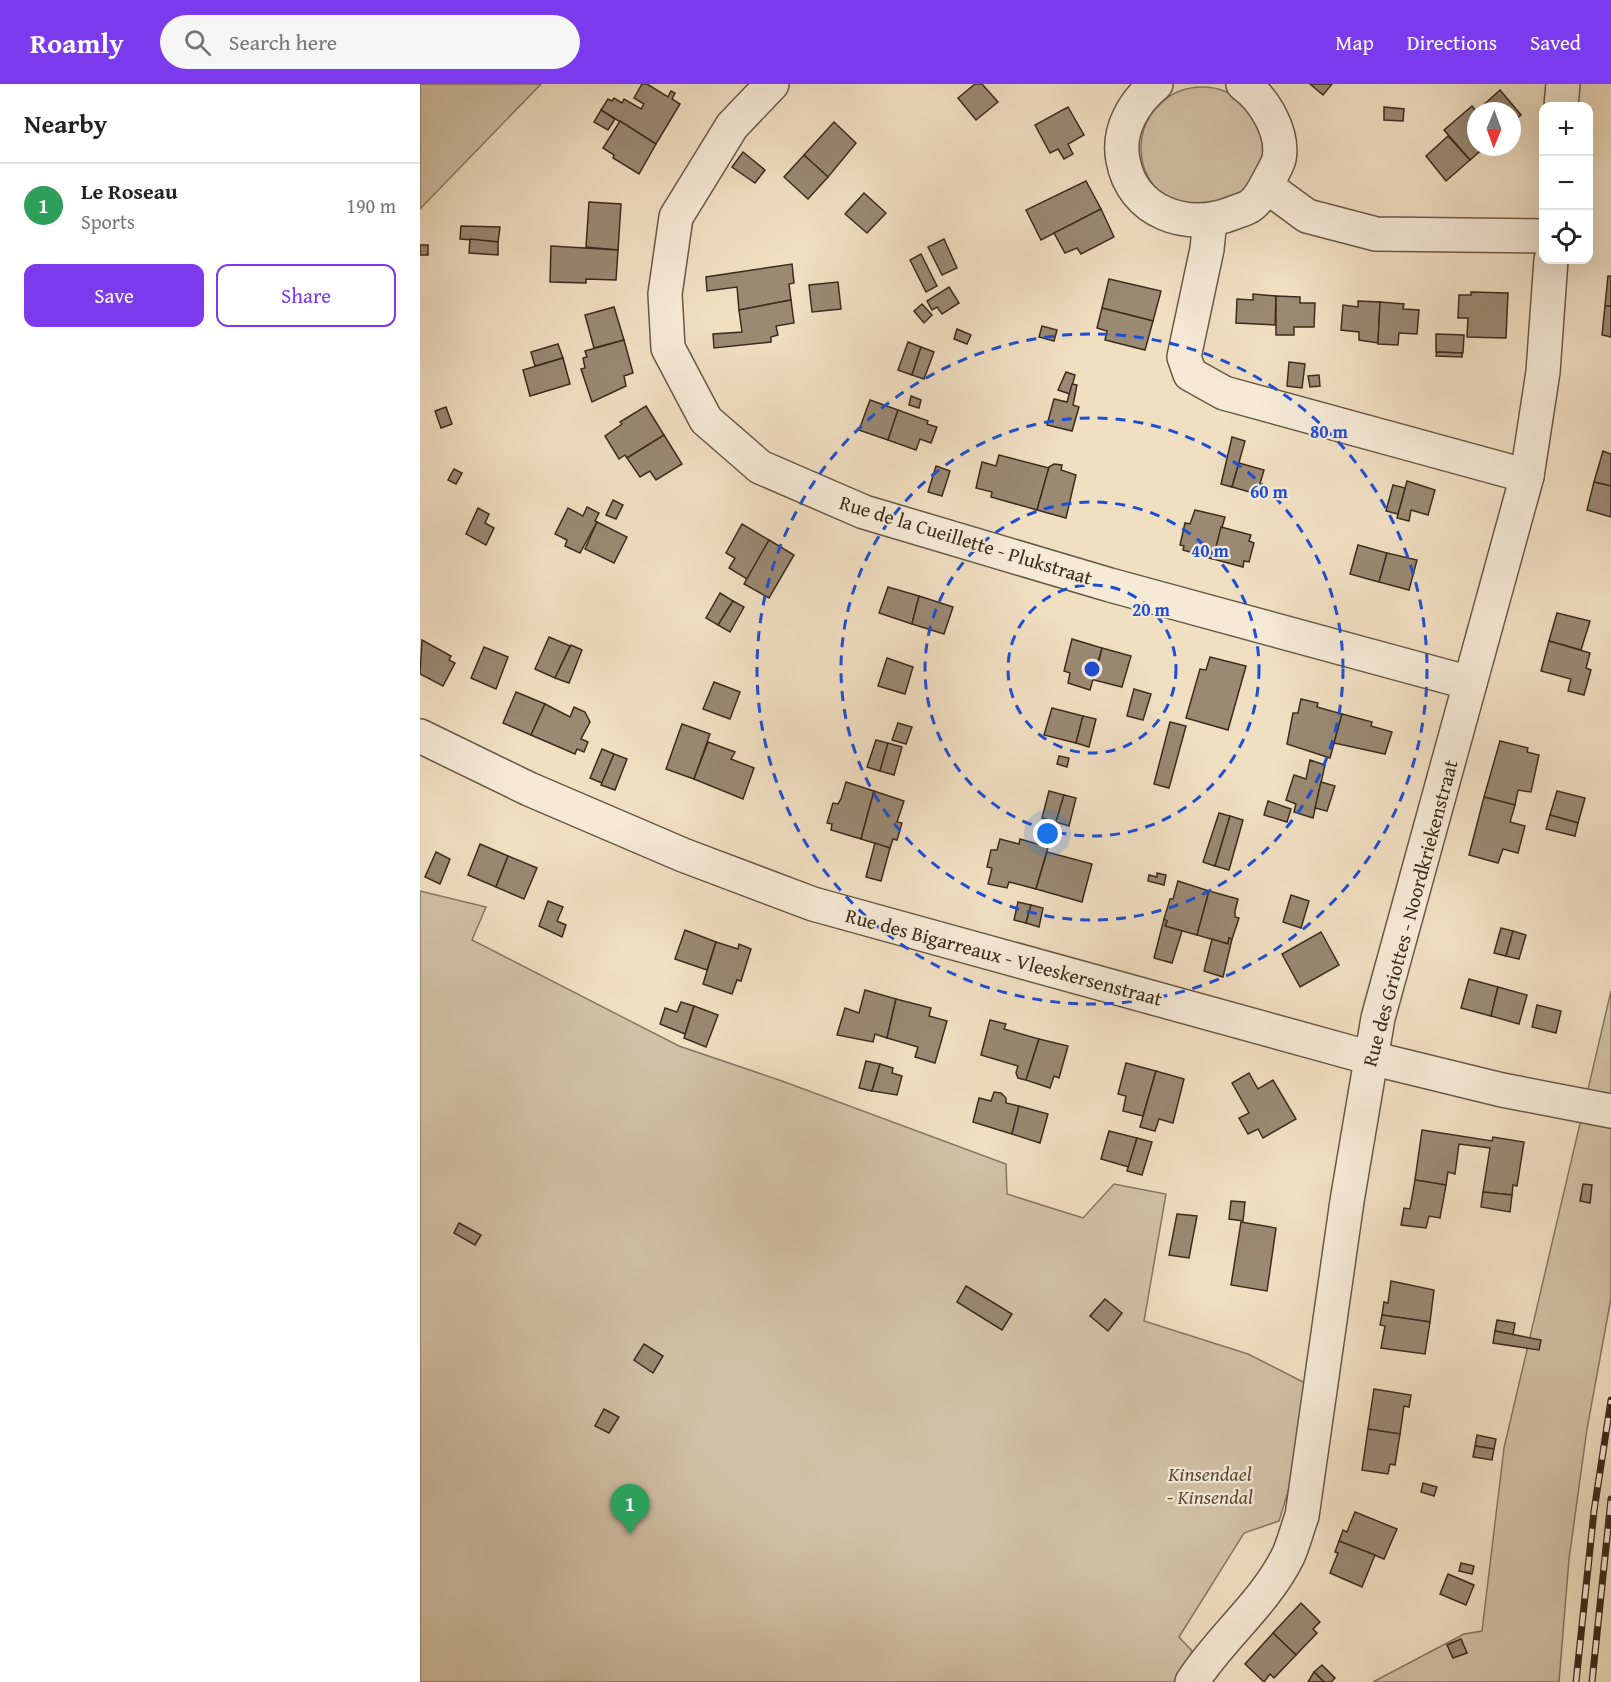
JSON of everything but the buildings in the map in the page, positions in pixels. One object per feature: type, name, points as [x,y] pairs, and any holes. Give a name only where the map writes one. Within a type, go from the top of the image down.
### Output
[{"type":"street","name":"Rue de la Cueillette - Plukstraat","points":[[772,84],[732,126],[676,217],[665,294],[668,348],[706,420],[760,467],[864,512],[1110,585],[1470,683]]},
{"type":"street","points":[[1156,84],[1133,107],[1124,131],[1122,156],[1127,181],[1137,194],[1160,212],[1182,219],[1210,220],[1251,206],[1266,186],[1279,159],[1278,137],[1270,115],[1253,91],[1243,84]]},
{"type":"street","points":[[1561,102],[1563,84]]},
{"type":"street","points":[[1266,186],[1307,216],[1376,234],[1539,236]]},
{"type":"street","points":[[1210,220],[1207,249],[1184,357],[1190,374],[1224,393],[1527,476]]},
{"type":"street","name":"Rue des Griottes - Noordkriekenstraat","points":[[1192,1682],[1207,1658],[1262,1596],[1288,1556],[1302,1516],[1347,1201],[1378,1018],[1527,476],[1544,372],[1551,264]]},
{"type":"street","name":"Rue des Bigarreaux - Vleeskersenstraat","points":[[420,736],[529,789],[632,833],[813,904],[1371,1058],[1502,1090],[1611,1112]]},
{"type":"green space","points":[[420,84],[541,84],[420,209]]},
{"type":"green space","points":[[1202,87],[1225,92],[1236,97],[1245,105],[1253,114],[1258,125],[1263,148],[1258,171],[1253,182],[1245,191],[1236,199],[1225,204],[1202,209],[1179,204],[1168,199],[1159,191],[1151,182],[1146,171],[1141,148],[1146,125],[1151,114],[1159,105],[1168,97],[1179,92]]},
{"type":"green space","name":"Kinsendael - Kinsendal","points":[[420,891],[486,907],[472,940],[679,1046],[782,1081],[1006,1164],[1007,1194],[1083,1218],[1114,1184],[1166,1194],[1144,1321],[1248,1354],[1309,1385],[1294,1472],[1279,1521],[1244,1533],[1179,1637],[1192,1651],[1177,1682],[420,1682]]},
{"type":"green space","points":[[1611,991],[1611,1298],[1587,1429],[1569,1559],[1559,1682],[1373,1682],[1464,1634],[1482,1631],[1504,1448]]},
{"type":"railway","points":[[1576,1682],[1594,1511],[1611,1400]]},
{"type":"railway","points":[[1592,1682],[1611,1499]]},
{"type":"place","name":"Le Roseau","points":[[630,1534]]}]
